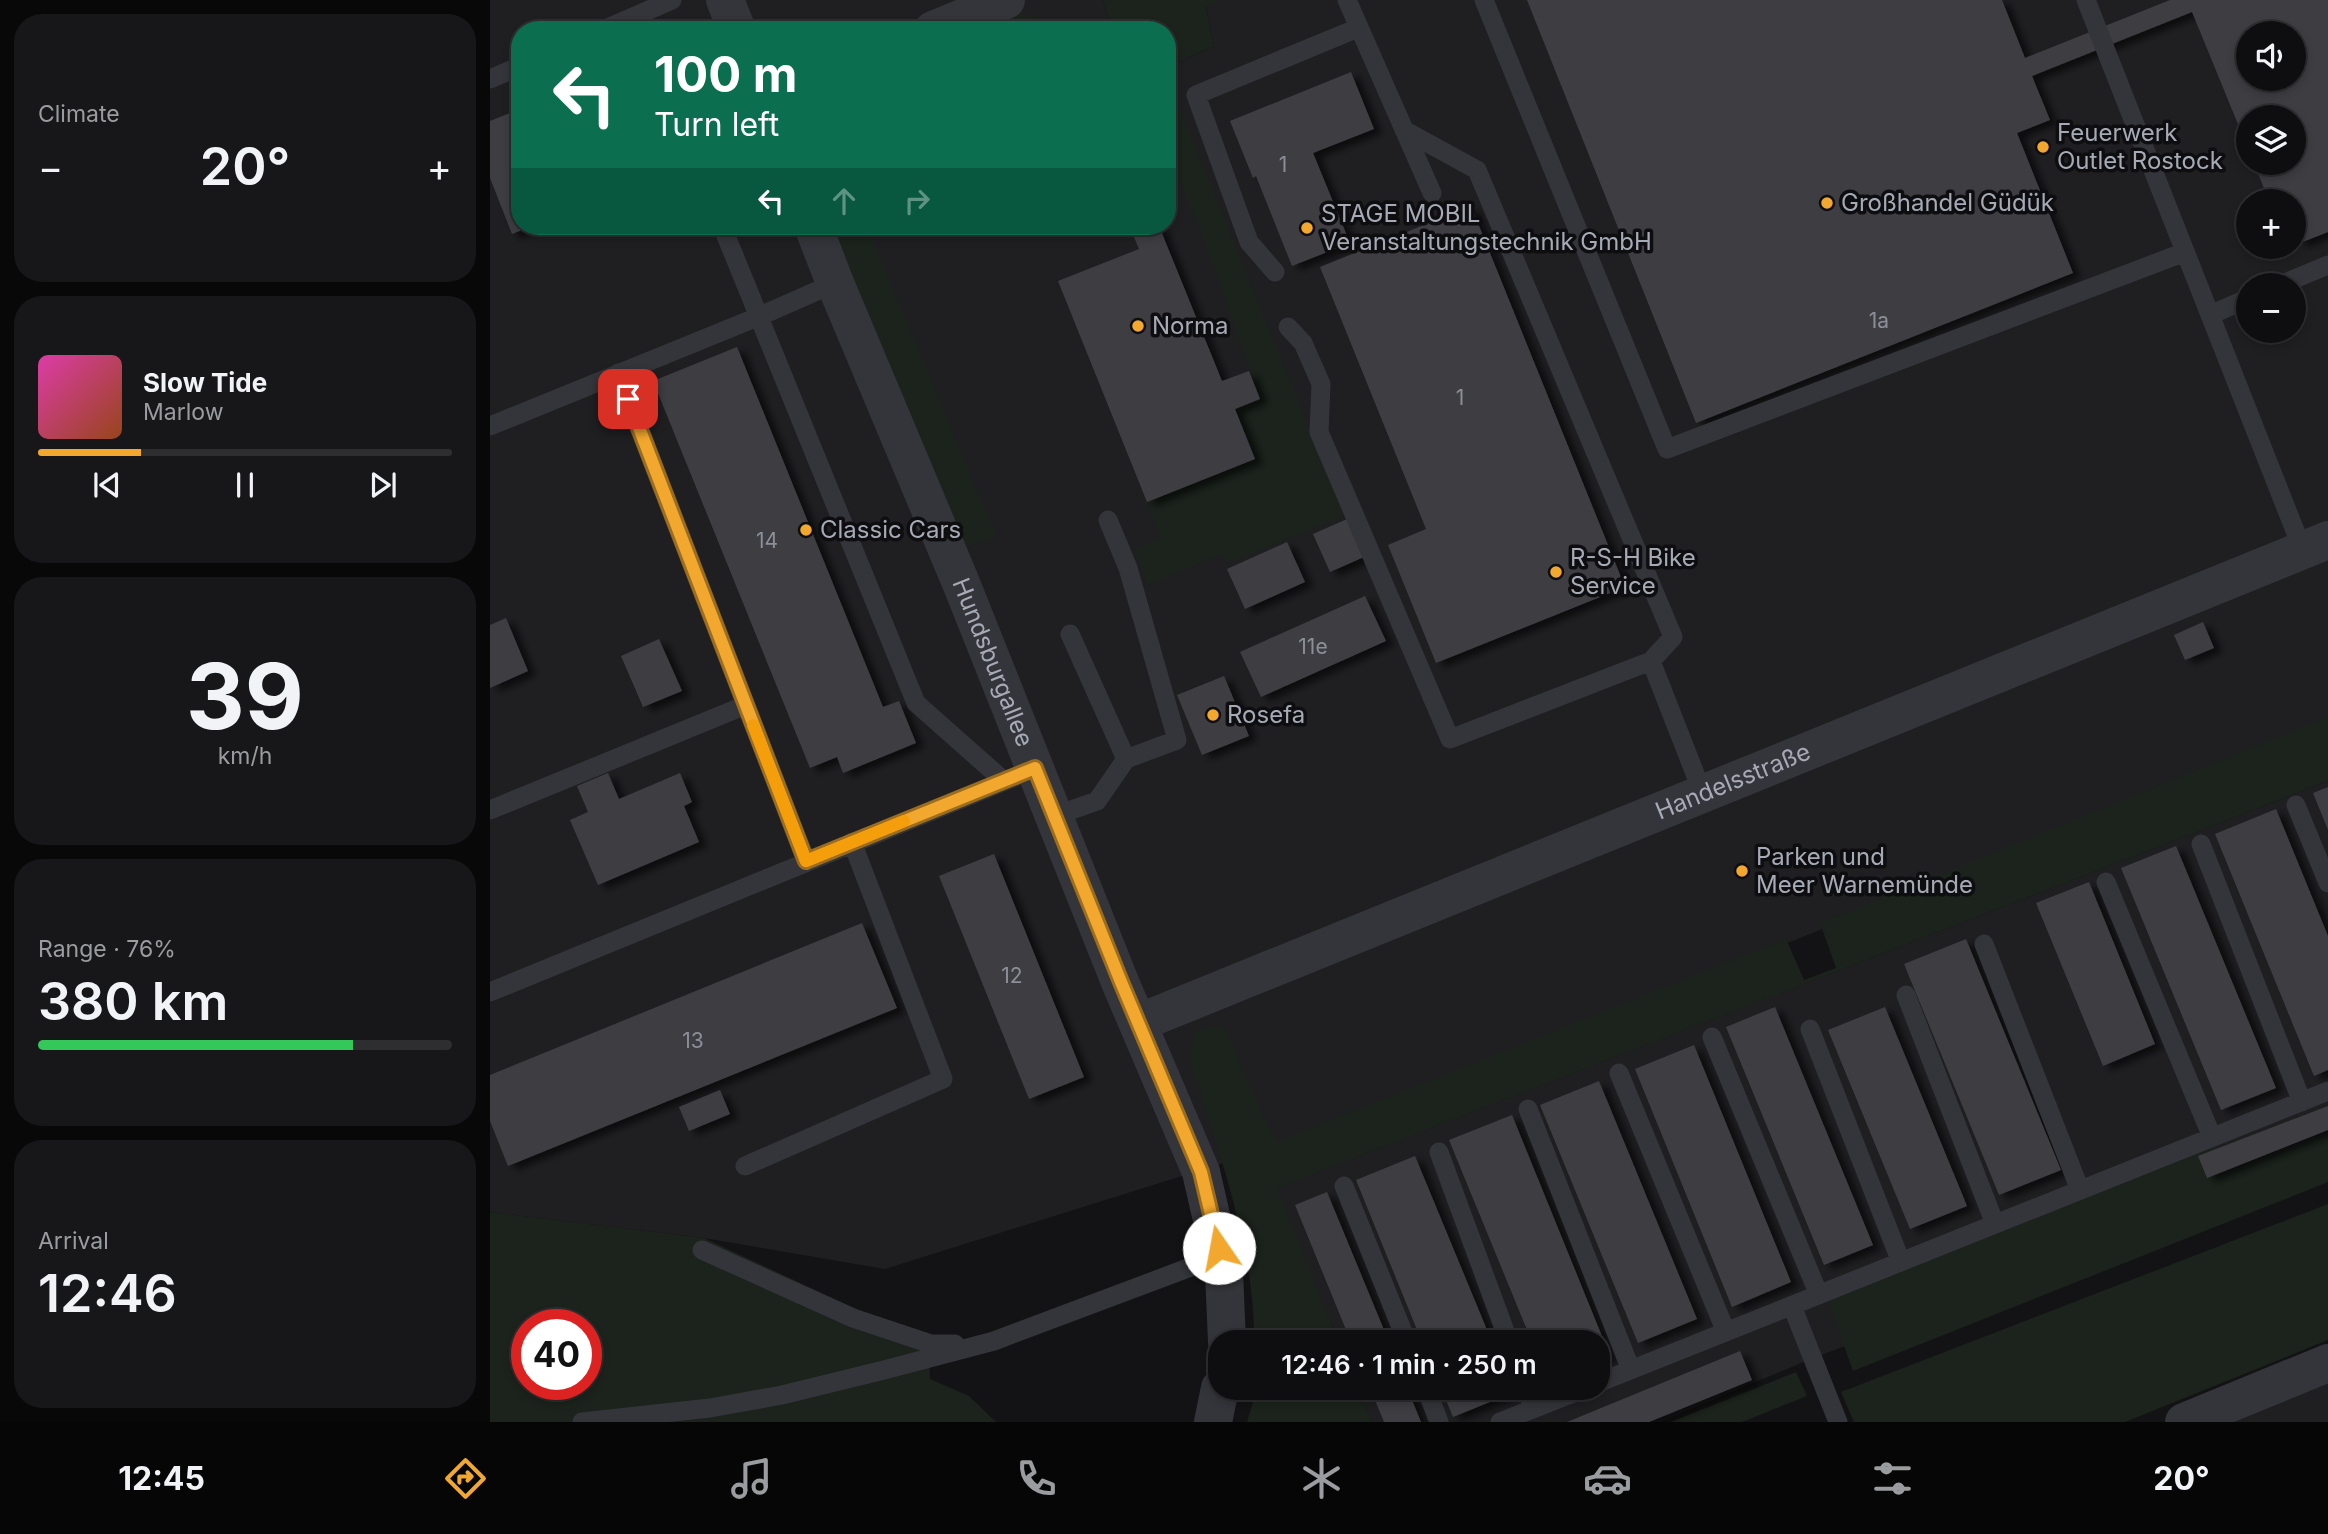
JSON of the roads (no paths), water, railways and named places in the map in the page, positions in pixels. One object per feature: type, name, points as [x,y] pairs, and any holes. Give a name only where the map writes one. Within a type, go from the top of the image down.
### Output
[{"type":"street","points":[[726,0],[734,21]]},
{"type":"street","points":[[955,21],[1006,0]]},
{"type":"street","name":"Hundsburgallee","points":[[816,235],[961,583],[1019,775],[1054,816],[1201,1172],[1224,1272],[1226,1330]]},
{"type":"street","name":"Handelsstraße","points":[[1138,1023],[2315,546]]},
{"type":"street","points":[[2184,1422],[2328,1363]]},
{"type":"street","points":[[1213,1422],[1218,1400]]},
{"type":"lane","points":[[641,21],[672,0]]},
{"type":"lane","points":[[1347,0],[1432,193]]},
{"type":"lane","points":[[1484,0],[1667,449],[2185,252]]},
{"type":"lane","points":[[2086,0],[2210,315],[2315,546]]},
{"type":"lane","points":[[1275,272],[1249,242],[1196,94],[1359,28]]},
{"type":"lane","points":[[490,79],[511,70]]},
{"type":"lane","points":[[1288,327],[1303,343],[1321,384],[1319,432],[1450,739],[1651,661],[1673,637],[1477,170],[1404,130]]},
{"type":"lane","points":[[726,235],[916,703],[1019,775]]},
{"type":"lane","points":[[2306,274],[2328,265]]},
{"type":"lane","points":[[490,426],[835,283]]},
{"type":"lane","points":[[2210,315],[2236,304]]},
{"type":"lane","points":[[618,373],[806,861]]},
{"type":"lane","points":[[1054,816],[1097,801],[1126,759],[1177,740],[1128,568],[1108,520]]},
{"type":"lane","points":[[1070,634],[1126,759]]},
{"type":"lane","points":[[1651,661],[1703,794]]},
{"type":"lane","points":[[490,810],[746,705]]},
{"type":"lane","points":[[490,992],[1019,775]]},
{"type":"lane","points":[[2296,805],[2328,883]]},
{"type":"lane","points":[[745,1166],[943,1079],[852,842]]},
{"type":"lane","points":[[2201,844],[2301,1102]]},
{"type":"lane","points":[[2106,882],[2212,1137]]},
{"type":"lane","points":[[1984,944],[2080,1190]]},
{"type":"lane","points":[[1906,995],[1995,1224]]},
{"type":"lane","points":[[1810,1029],[1900,1262]]},
{"type":"lane","points":[[1712,1037],[1819,1295]]},
{"type":"lane","points":[[1619,1073],[1726,1332]]},
{"type":"lane","points":[[1610,1378],[2328,1091]]},
{"type":"lane","points":[[1528,1109],[1631,1370]]},
{"type":"lane","points":[[1439,1152],[1505,1330]]},
{"type":"lane","points":[[1344,1186],[1402,1330]]},
{"type":"lane","points":[[702,1250],[853,1318],[931,1344],[994,1341]]},
{"type":"lane","points":[[582,1422],[676,1413],[782,1395],[994,1341],[1196,1265]]},
{"type":"lane","points":[[1792,1306],[1838,1422]]},
{"type":"lane","points":[[1431,1400],[1439,1422]]},
{"type":"lane","points":[[1530,1400],[1533,1409]]},
{"type":"lane","points":[[1500,1422],[1556,1400]]},
{"type":"place","name":"Feuerwerk Outlet Rostock","points":[[2043,147]]},
{"type":"place","name":"Großhandel Güdük","points":[[1827,203]]},
{"type":"place","name":"STAGE MOBIL Veranstaltungstechnik GmbH","points":[[1307,228]]},
{"type":"place","name":"Norma","points":[[1138,326]]},
{"type":"place","name":"Classic Cars","points":[[806,530]]},
{"type":"place","name":"R-S-H Bike Service","points":[[1556,572]]},
{"type":"place","name":"Rosefa","points":[[1213,715]]},
{"type":"place","name":"Parken und Meer Warnemünde","points":[[1742,871]]}]
